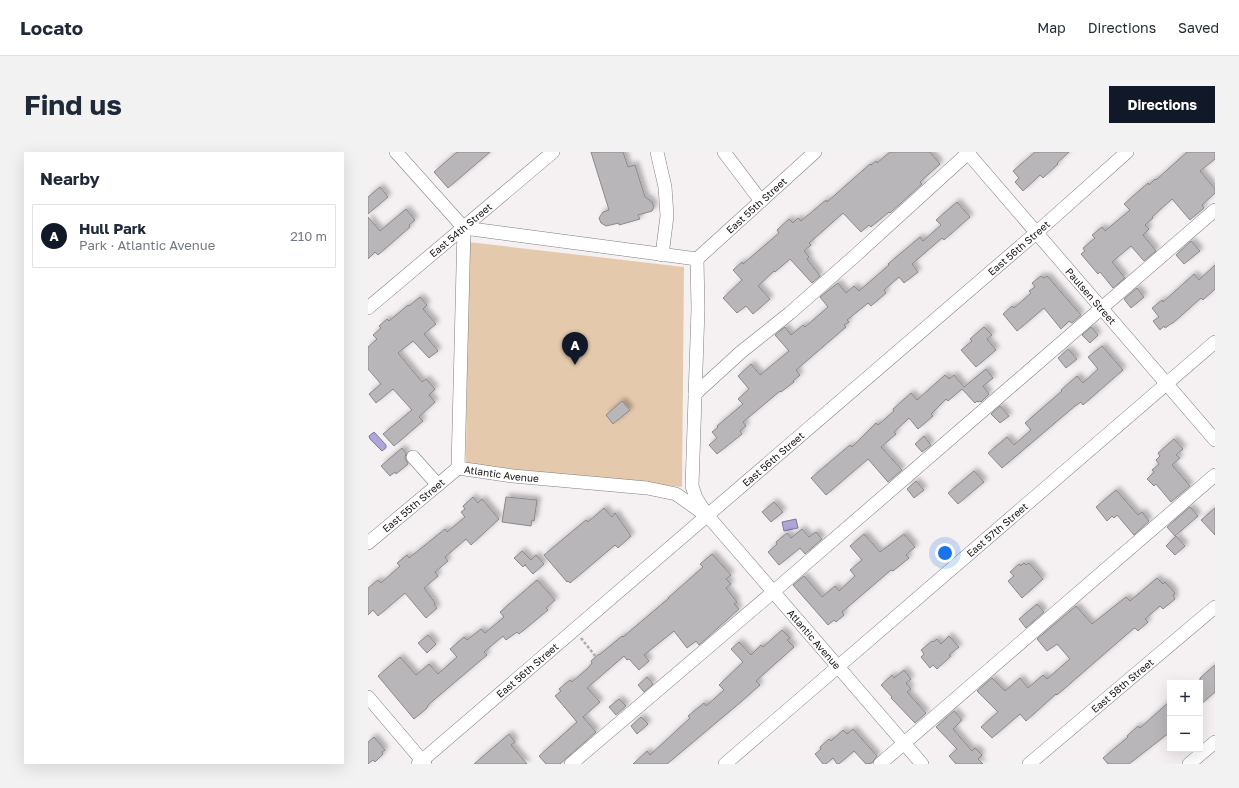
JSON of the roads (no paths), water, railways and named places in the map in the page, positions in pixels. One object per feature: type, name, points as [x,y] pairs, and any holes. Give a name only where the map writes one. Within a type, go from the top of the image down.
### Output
[{"type":"street","name":"East 54th Street","points":[[368,308],[553,152]]},
{"type":"street","points":[[657,152],[665,187],[667,216],[662,255]]},
{"type":"street","points":[[724,152],[761,201]]},
{"type":"street","name":"East 55th Street","points":[[697,259],[815,152]]},
{"type":"street","name":"East 56th Street","points":[[422,763],[1127,152]]},
{"type":"street","points":[[695,394],[741,352],[790,313],[856,255],[968,153]]},
{"type":"street","name":"Paulsen Street","points":[[968,153],[1215,440]]},
{"type":"street","points":[[402,154],[464,228],[697,259]]},
{"type":"street","points":[[571,764],[1102,309],[1215,210]]},
{"type":"street","name":"Atlantic Avenue","points":[[464,228],[458,468],[513,476],[647,488],[676,494],[707,515]]},
{"type":"street","name":"Atlantic Avenue","points":[[697,259],[698,309],[692,486],[696,498],[707,515],[922,764]]},
{"type":"street","name":"East 57th Street","points":[[725,764],[1215,342]]},
{"type":"street","points":[[413,457],[438,484]]},
{"type":"street","name":"East 55th Street","points":[[368,543],[458,468]]},
{"type":"street","points":[[880,764],[1215,475]]},
{"type":"street","name":"East 58th Street","points":[[1029,764],[1215,606]]},
{"type":"street","points":[[368,697],[422,763]]},
{"type":"street","points":[[1189,764],[1215,742]]},
{"type":"place","name":"Hull Park","points":[[575,365]]}]
